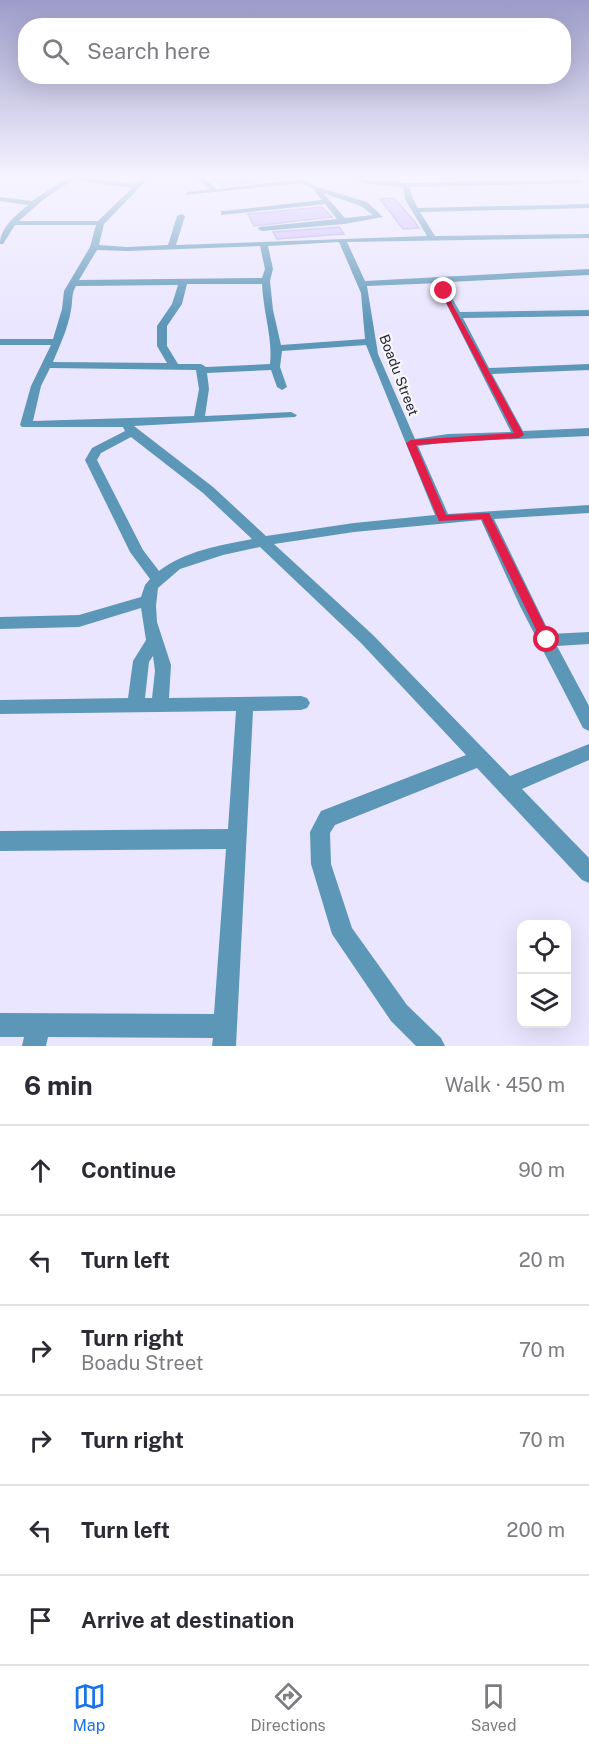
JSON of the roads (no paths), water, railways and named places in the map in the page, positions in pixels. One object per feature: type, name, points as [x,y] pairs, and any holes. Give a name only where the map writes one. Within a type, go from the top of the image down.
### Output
[{"type":"street","points":[[0,242],[12,226]]},
{"type":"street","points":[[99,226],[94,247],[67,296],[67,309],[57,342],[36,386],[26,425],[129,428],[199,420],[291,415]]},
{"type":"street","points":[[171,247],[178,226]]},
{"type":"street","points":[[262,229],[299,226]]},
{"type":"street","points":[[367,226],[377,240]]},
{"type":"street","points":[[379,226],[432,238],[589,236]]},
{"type":"street","points":[[425,226],[432,238]]},
{"type":"street","points":[[94,247],[171,247],[377,240],[387,229]]},
{"type":"street","name":"Boadu Street","points":[[342,240],[363,284],[370,342],[442,519]]},
{"type":"street","points":[[263,243],[269,269],[266,281],[268,310],[277,348],[275,367],[282,387]]},
{"type":"street","points":[[363,284],[589,273]]},
{"type":"street","points":[[445,279],[443,288],[519,435]]},
{"type":"street","points":[[73,283],[266,281]]},
{"type":"street","points":[[173,365],[162,346],[162,326],[177,304],[183,282]]},
{"type":"street","points":[[456,315],[589,313]]},
{"type":"street","points":[[0,342],[57,342]]},
{"type":"street","points":[[277,348],[370,342]]},
{"type":"street","points":[[46,365],[201,367],[204,389],[199,420]]},
{"type":"street","points":[[201,370],[275,367]]},
{"type":"street","points":[[486,371],[589,367]]},
{"type":"street","points":[[129,428],[208,490],[264,540],[367,639],[478,759],[507,786],[589,873]]},
{"type":"street","points":[[129,428],[96,451],[91,460],[137,552],[157,578]]},
{"type":"street","points":[[411,443],[589,432]]},
{"type":"street","points":[[159,705],[162,659],[154,641],[149,600],[152,585],[161,572],[177,564],[239,544],[264,540],[442,519],[589,509]]},
{"type":"street","points":[[485,515],[589,723]]},
{"type":"street","points":[[0,623],[79,621],[149,600]]},
{"type":"street","points":[[547,640],[589,638]]},
{"type":"street","points":[[135,706],[141,661],[154,641]]},
{"type":"street","points":[[0,1025],[36,1036],[224,1036],[245,704]]},
{"type":"street","points":[[0,707],[302,704]]},
{"type":"street","points":[[507,786],[589,753]]},
{"type":"street","points":[[433,1046],[399,1013],[343,934],[321,864],[320,832],[328,818],[478,759]]},
{"type":"street","points":[[0,841],[237,839]]}]
